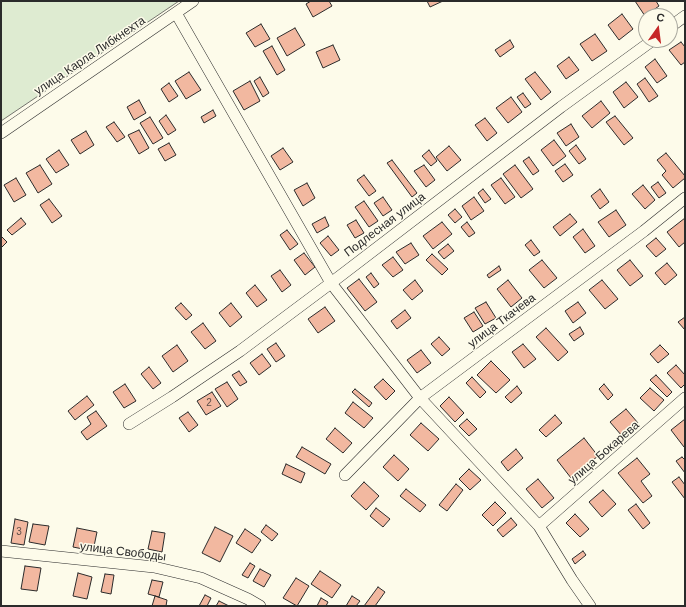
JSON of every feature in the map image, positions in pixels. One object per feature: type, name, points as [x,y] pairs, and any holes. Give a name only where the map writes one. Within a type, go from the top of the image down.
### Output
[{"type":"street","name":"улица Карла Либкнехта","points":[[1,133],[193,1]]},
{"type":"street","points":[[176,13],[332,283],[420,398],[539,526],[572,580],[590,606]]},
{"type":"street","name":"Подлесная улица","points":[[129,424],[172,397],[240,350],[332,283],[561,107],[642,48]]},
{"type":"street","name":"улица Ткачева","points":[[345,475],[420,398],[644,231],[685,198]]},
{"type":"street","name":"улица Бокарева","points":[[539,526],[685,398]]},
{"type":"street","name":"улица Свободы","points":[[1,551],[154,567],[201,578],[260,606]]},
{"type":"green space","points":[[1,1],[179,1],[1,121]]},
{"type":"building","points":[[311,1],[329,1],[332,6],[313,17],[306,4]]},
{"type":"building","points":[[427,1],[443,1],[430,7]]},
{"type":"building","points":[[635,1],[656,1],[659,6],[656,8],[640,8]]},
{"type":"building","points":[[622,14],[633,29],[619,40],[608,25]]},
{"type":"building","points":[[261,24],[270,39],[255,47],[246,33]]},
{"type":"building","points":[[295,28],[305,45],[287,56],[277,38]]},
{"type":"building","points":[[595,34],[607,51],[592,61],[580,44]]},
{"type":"building","points":[[510,40],[514,47],[500,57],[495,50]]},
{"type":"building","points":[[681,42],[685,47],[685,62],[681,65],[669,50],[672,48],[678,48],[678,44]]},
{"type":"building","points":[[333,45],[340,60],[323,68],[316,52]]},
{"type":"building","points":[[272,46],[285,70],[277,75],[263,51]]},
{"type":"building","points":[[569,57],[579,70],[566,79],[557,66]]},
{"type":"building","points":[[655,59],[667,76],[657,83],[645,67]]},
{"type":"building","points":[[189,72],[201,90],[186,99],[175,81]]},
{"type":"building","points":[[535,72],[551,92],[541,100],[525,79]]},
{"type":"building","points":[[260,77],[269,93],[263,97],[254,81]]},
{"type":"building","points":[[645,78],[658,96],[649,102],[637,84]]},
{"type":"building","points":[[250,81],[260,101],[244,110],[233,91]]},
{"type":"building","points":[[626,82],[638,97],[624,108],[613,92]]},
{"type":"building","points":[[169,83],[178,96],[169,102],[161,89]]},
{"type":"building","points":[[523,93],[531,104],[525,108],[517,97]]},
{"type":"building","points":[[511,97],[522,112],[508,123],[496,108]]},
{"type":"building","points":[[139,100],[146,113],[134,120],[127,107]]},
{"type":"building","points":[[601,101],[610,113],[592,128],[582,116]]},
{"type":"building","points":[[213,110],[216,116],[204,123],[201,117]]},
{"type":"building","points":[[166,115],[176,130],[168,135],[159,121]]},
{"type":"building","points":[[615,116],[633,138],[624,145],[606,122]]},
{"type":"building","points":[[150,117],[163,138],[153,144],[140,123]]},
{"type":"building","points":[[485,118],[497,133],[487,141],[475,125]]},
{"type":"building","points":[[114,122],[125,137],[117,142],[106,127]]},
{"type":"building","points":[[571,124],[579,137],[566,146],[557,133]]},
{"type":"building","points":[[139,130],[149,148],[139,154],[128,135]]},
{"type":"building","points":[[86,131],[94,145],[80,154],[71,140]]},
{"type":"building","points":[[554,140],[566,156],[553,166],[541,150]]},
{"type":"building","points":[[169,143],[176,155],[165,161],[158,149]]},
{"type":"building","points":[[576,145],[586,159],[579,164],[569,151]]},
{"type":"building","points":[[449,146],[461,160],[447,171],[436,157]]},
{"type":"building","points":[[283,148],[293,162],[280,170],[271,156]]},
{"type":"building","points":[[59,150],[69,165],[56,173],[46,159]]},
{"type":"building","points":[[429,150],[437,161],[431,166],[422,156]]},
{"type":"building","points":[[666,153],[685,176],[685,178],[673,188],[662,175],[666,171],[657,160]]},
{"type":"building","points":[[529,157],[539,171],[533,175],[523,161]]},
{"type":"building","points":[[392,160],[417,193],[412,197],[387,163]]},
{"type":"building","points":[[565,164],[573,175],[563,182],[555,171]]},
{"type":"building","points":[[40,165],[52,184],[38,193],[26,173]]},
{"type":"building","points":[[424,165],[435,180],[426,187],[414,171]]},
{"type":"building","points":[[515,165],[533,189],[521,198],[503,174]]},
{"type":"building","points":[[364,175],[376,191],[369,196],[357,180]]},
{"type":"building","points":[[16,178],[26,195],[14,202],[4,185]]},
{"type":"building","points":[[501,178],[515,197],[505,204],[491,185]]},
{"type":"building","points":[[658,182],[666,193],[659,198],[651,187]]},
{"type":"building","points":[[307,183],[315,198],[303,206],[294,190]]},
{"type":"building","points":[[643,185],[655,200],[645,209],[632,194]]},
{"type":"building","points":[[483,189],[491,199],[485,203],[478,193]]},
{"type":"building","points":[[600,189],[609,202],[600,209],[591,196]]},
{"type":"building","points":[[383,197],[392,210],[383,216],[374,203]]},
{"type":"building","points":[[474,197],[484,211],[471,220],[462,206]]},
{"type":"building","points":[[49,199],[62,216],[52,223],[40,205]]},
{"type":"building","points":[[364,201],[378,221],[369,227],[355,207]]},
{"type":"building","points":[[455,209],[462,217],[455,223],[448,215]]},
{"type":"building","points":[[616,210],[626,225],[609,237],[598,222]]},
{"type":"building","points":[[570,214],[577,222],[560,236],[553,227]]},
{"type":"building","points":[[325,217],[329,226],[317,233],[312,224]]},
{"type":"building","points":[[21,218],[26,224],[12,235],[7,230]]},
{"type":"building","points":[[685,218],[685,242],[679,247],[667,232]]},
{"type":"building","points":[[356,220],[364,233],[355,238],[347,225]]},
{"type":"building","points":[[442,222],[452,234],[433,249],[423,236]]},
{"type":"building","points":[[467,222],[475,233],[469,237],[461,227]]},
{"type":"building","points":[[583,229],[595,246],[585,253],[573,237]]},
{"type":"building","points":[[287,230],[298,244],[290,250],[280,235]]},
{"type":"building","points":[[1,236],[7,242],[1,248]]},
{"type":"building","points":[[328,236],[339,250],[331,256],[320,243]]},
{"type":"building","points":[[656,238],[666,249],[656,257],[646,246]]},
{"type":"building","points":[[531,240],[540,252],[534,256],[525,245]]},
{"type":"building","points":[[411,243],[419,255],[405,264],[396,252]]},
{"type":"building","points":[[448,244],[454,251],[444,259],[438,252]]},
{"type":"building","points":[[304,253],[315,267],[305,275],[294,260]]},
{"type":"building","points":[[432,254],[448,269],[442,275],[426,260]]},
{"type":"building","points":[[393,257],[403,270],[393,277],[382,265]]},
{"type":"building","points":[[542,260],[557,278],[544,288],[529,270]]},
{"type":"building","points":[[630,260],[643,276],[630,286],[617,270]]},
{"type":"building","points":[[667,263],[677,275],[665,285],[655,273]]},
{"type":"building","points":[[499,266],[501,270],[489,278],[487,275]]},
{"type":"building","points":[[280,270],[291,285],[282,292],[271,276]]},
{"type":"building","points":[[371,273],[379,284],[374,288],[366,277]]},
{"type":"building","points":[[359,279],[377,302],[365,311],[347,288]]},
{"type":"building","points":[[415,280],[423,291],[412,300],[403,290]]},
{"type":"building","points":[[508,280],[522,298],[511,307],[497,289]]},
{"type":"building","points":[[602,280],[618,299],[605,309],[589,290]]},
{"type":"building","points":[[255,285],[267,300],[257,307],[246,293]]},
{"type":"building","points":[[486,302],[496,318],[485,324],[475,308]]},
{"type":"building","points":[[578,302],[586,313],[573,323],[565,311]]},
{"type":"building","points":[[181,303],[192,315],[186,320],[175,308]]},
{"type":"building","points":[[231,303],[242,317],[230,327],[219,313]]},
{"type":"building","points":[[325,307],[335,321],[318,333],[308,319]]},
{"type":"building","points":[[405,310],[411,318],[397,329],[391,321]]},
{"type":"building","points":[[474,312],[483,326],[473,332],[464,318]]},
{"type":"building","points":[[685,317],[685,330],[678,322]]},
{"type":"building","points":[[203,323],[216,341],[205,349],[191,332]]},
{"type":"building","points":[[580,327],[584,334],[574,341],[569,334]]},
{"type":"building","points":[[546,328],[568,352],[558,361],[536,337]]},
{"type":"building","points":[[439,337],[450,349],[442,356],[431,344]]},
{"type":"building","points":[[276,343],[285,356],[276,362],[267,349]]},
{"type":"building","points":[[523,344],[536,359],[524,368],[512,352]]},
{"type":"building","points":[[177,345],[188,361],[173,372],[162,356]]},
{"type":"building","points":[[660,345],[669,354],[658,363],[650,354]]},
{"type":"building","points":[[421,350],[431,363],[417,373],[407,360]]},
{"type":"building","points":[[262,354],[271,366],[259,375],[250,363]]},
{"type":"building","points":[[491,361],[510,380],[496,393],[477,375]]},
{"type":"building","points":[[676,365],[685,375],[685,384],[681,388],[667,373]]},
{"type":"building","points":[[149,367],[161,383],[153,389],[141,374]]},
{"type":"building","points":[[239,371],[247,382],[240,386],[232,375]]},
{"type":"building","points":[[656,375],[672,392],[667,397],[650,380]]},
{"type":"building","points":[[472,377],[486,392],[480,398],[466,383]]},
{"type":"building","points":[[383,379],[395,391],[386,400],[374,387]]},
{"type":"building","points":[[227,382],[238,399],[227,407],[215,389]]},
{"type":"building","points":[[125,384],[136,401],[124,408],[113,392]]},
{"type":"building","points":[[604,384],[613,395],[608,400],[599,389]]},
{"type":"building","points":[[517,386],[522,393],[511,403],[505,397]]},
{"type":"building","points":[[650,388],[664,400],[654,411],[640,398]]},
{"type":"building","points":[[355,389],[372,403],[369,407],[352,392]]},
{"type":"building","points":[[212,392],[221,406],[206,415],[197,401]]},
{"type":"building","points":[[87,396],[94,405],[75,420],[68,411]]},
{"type":"building","points":[[449,397],[464,413],[455,422],[440,406]]},
{"type":"building","points":[[353,402],[373,418],[364,428],[345,413]]},
{"type":"building","points":[[626,409],[638,423],[622,436],[610,422]]},
{"type":"building","points":[[96,411],[107,426],[87,440],[81,432],[91,424],[87,417]]},
{"type":"building","points":[[188,412],[198,425],[189,432],[179,418]]},
{"type":"building","points":[[555,415],[562,423],[546,437],[539,430]]},
{"type":"building","points":[[467,419],[477,429],[469,436],[459,426]]},
{"type":"building","points":[[685,419],[685,446],[684,447],[671,430]]},
{"type":"building","points":[[421,423],[439,439],[428,451],[410,435]]},
{"type":"building","points":[[335,428],[352,443],[343,453],[326,439]]},
{"type":"building","points":[[584,438],[598,456],[571,478],[557,460]]},
{"type":"building","points":[[302,447],[331,464],[325,474],[296,457]]},
{"type":"building","points":[[516,449],[523,458],[508,471],[501,462]]},
{"type":"building","points":[[394,455],[409,469],[398,481],[383,467]]},
{"type":"building","points":[[682,457],[685,460],[685,473],[676,461]]},
{"type":"building","points":[[637,458],[650,474],[641,481],[652,496],[643,503],[618,473]]},
{"type":"building","points":[[286,464],[305,473],[301,483],[282,474]]},
{"type":"building","points":[[469,469],[481,480],[470,490],[459,479]]},
{"type":"building","points":[[679,477],[685,485],[685,499],[672,482]]},
{"type":"building","points":[[538,479],[554,498],[542,508],[526,489]]},
{"type":"building","points":[[364,482],[379,496],[366,510],[351,496]]},
{"type":"building","points":[[456,484],[463,490],[447,511],[439,505]]},
{"type":"building","points":[[406,489],[426,505],[420,512],[400,496]]},
{"type":"building","points":[[603,490],[616,504],[602,517],[589,502]]},
{"type":"building","points":[[495,502],[506,513],[493,526],[482,515]]},
{"type":"building","points":[[636,504],[650,523],[643,529],[628,510]]},
{"type":"building","points":[[376,508],[390,519],[383,527],[370,516]]},
{"type":"building","points":[[575,514],[589,529],[580,537],[566,523]]},
{"type":"building","points":[[511,518],[517,525],[503,537],[497,530]]},
{"type":"building","points":[[15,519],[28,522],[24,545],[11,543]]},
{"type":"building","points":[[33,524],[49,526],[45,545],[29,542]]},
{"type":"building","points":[[266,525],[278,534],[272,541],[261,532]]},
{"type":"building","points":[[215,527],[233,536],[220,562],[202,553]]},
{"type":"building","points":[[77,528],[97,532],[93,551],[73,547]]},
{"type":"building","points":[[245,529],[261,540],[252,553],[236,543]]},
{"type":"building","points":[[152,531],[165,533],[162,552],[148,549]]},
{"type":"building","points":[[583,551],[586,555],[575,564],[572,559]]},
{"type":"building","points":[[250,563],[255,566],[248,578],[242,575]]},
{"type":"building","points":[[25,566],[41,568],[37,591],[21,589]]},
{"type":"building","points":[[260,569],[271,575],[264,587],[253,581]]},
{"type":"building","points":[[320,571],[341,585],[332,598],[311,584]]},
{"type":"building","points":[[78,573],[92,577],[87,599],[73,596]]},
{"type":"building","points":[[105,574],[114,575],[111,594],[101,592]]},
{"type":"building","points":[[296,578],[309,586],[297,606],[283,598]]},
{"type":"building","points":[[152,580],[163,582],[159,597],[148,594]]},
{"type":"building","points":[[378,587],[385,592],[375,606],[364,606]]},
{"type":"building","points":[[205,595],[211,598],[207,606],[199,606]]},
{"type":"building","points":[[155,596],[167,600],[166,606],[152,606]]},
{"type":"building","points":[[352,596],[360,601],[356,606],[346,606]]},
{"type":"building","points":[[321,598],[328,602],[326,606],[317,606]]},
{"type":"building","points":[[219,601],[229,606],[216,606]]}]
